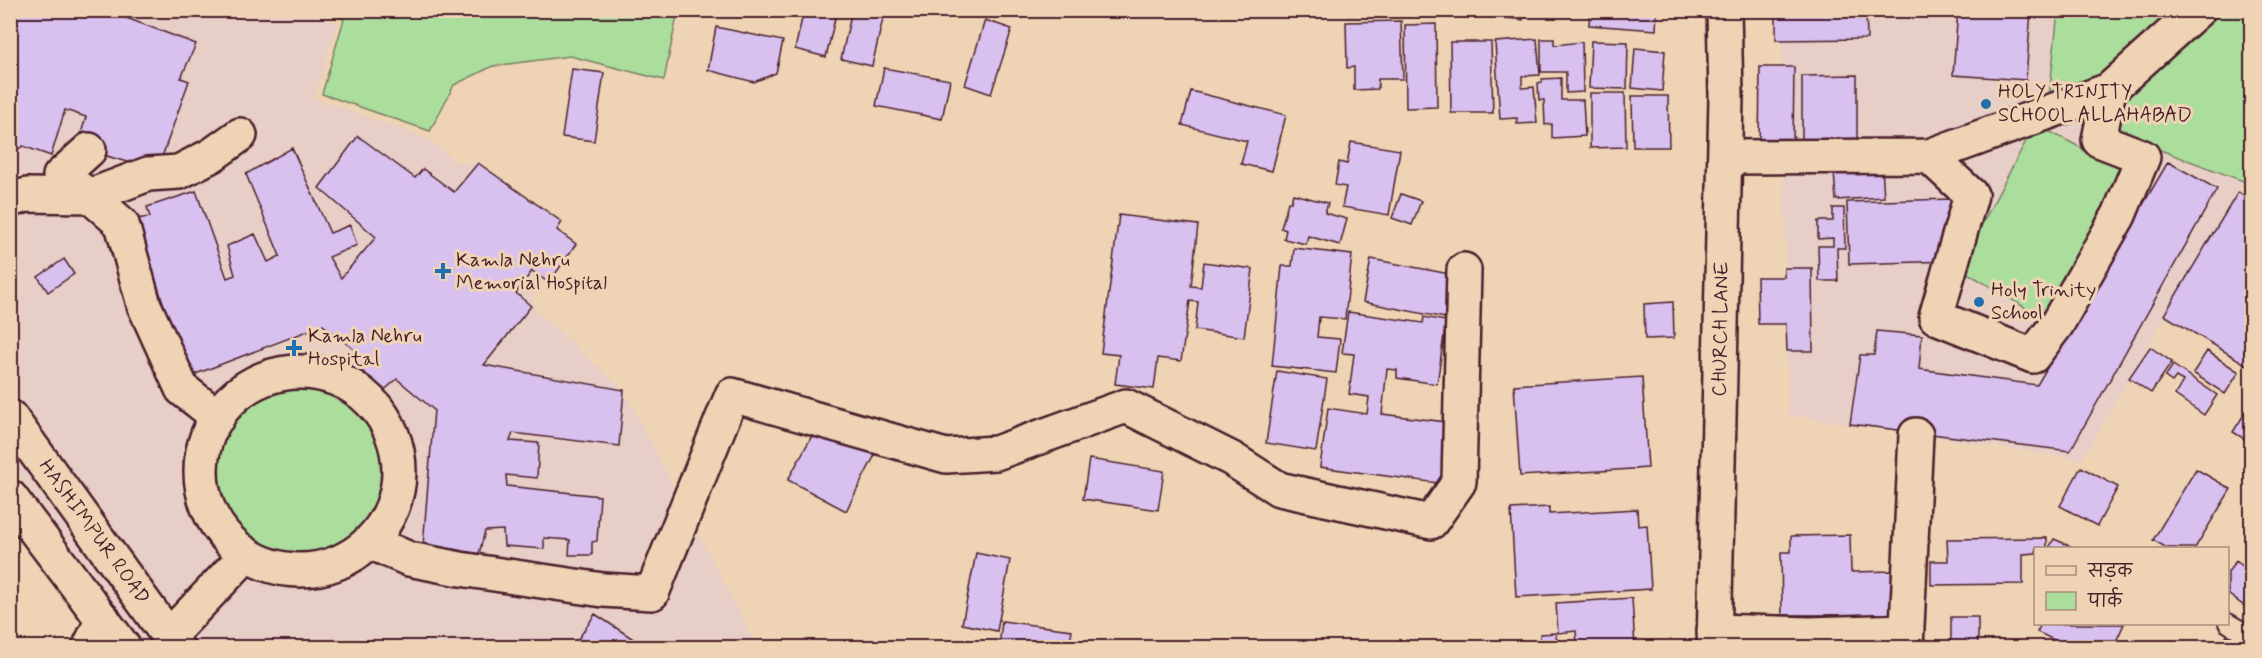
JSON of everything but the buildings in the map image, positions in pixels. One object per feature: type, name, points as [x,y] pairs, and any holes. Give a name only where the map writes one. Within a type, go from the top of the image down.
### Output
[{"type":"street","name":"CHURCH LANE","points":[[1714,639],[1726,96],[1724,10]]},
{"type":"street","points":[[1725,157],[1929,156],[2109,90],[2198,10]]},
{"type":"street","points":[[1929,156],[1971,195],[1936,317],[2033,356],[2057,324],[2119,215],[2143,157],[2099,140],[2109,90]]},
{"type":"street","points":[[10,200],[27,195],[90,196],[148,174],[179,172],[212,156],[240,135]]},
{"type":"street","points":[[89,150],[60,176],[90,196],[122,224],[144,305],[182,389],[218,417]]},
{"type":"street","points":[[370,542],[409,558],[460,569],[603,590],[652,593],[732,395],[946,456],[996,453],[1126,406],[1232,459],[1279,489],[1431,522],[1459,482],[1464,270]]},
{"type":"street","points":[[314,372],[345,383],[372,403],[390,429],[398,460],[397,492],[385,522],[370,542],[338,563],[307,571],[275,568],[246,555],[221,532],[206,503],[200,470],[207,437],[223,407],[249,386],[280,374],[314,372]]},
{"type":"street","name":"HASHIMPUR ROAD","points":[[10,417],[173,642]]},
{"type":"street","points":[[1714,639],[1809,633],[1907,639],[1916,435]]},
{"type":"street","points":[[10,497],[96,634],[124,648]]},
{"type":"street","points":[[173,642],[246,555]]},
{"type":"lane","points":[[2229,624],[2252,637]]},
{"type":"shaded area","name":"Kamla Nehru Hospital","points":[[309,10],[338,23],[314,98],[430,139],[457,163],[478,163],[562,222],[531,306],[624,390],[757,647],[145,647],[90,581],[11,461],[10,11]]},
{"type":"shaded area","name":"Holy Trinity School","points":[[1782,11],[2251,11],[2251,189],[2240,185],[2082,460],[1788,415]]},
{"type":"green space","points":[[326,11],[678,11],[664,80],[570,56],[493,66],[454,85],[430,131],[322,94],[344,19]]},
{"type":"green space","points":[[2058,11],[2251,11],[2251,184],[2048,108]]},
{"type":"green space","points":[[2035,124],[2128,172],[2044,319],[1959,268]]},
{"type":"green space","points":[[309,373],[337,380],[354,389],[369,401],[381,416],[390,433],[396,452],[396,490],[390,509],[381,526],[369,541],[354,553],[337,562],[318,568],[289,569],[261,562],[244,553],[229,541],[217,526],[208,509],[202,490],[201,461],[208,433],[217,416],[229,401],[244,389],[261,380],[280,374]]},
{"type":"place","name":"HOLY TRINITY SCHOOL ALLAHABAD","points":[[1986,104]]},
{"type":"place","name":"Kamla Nehru Memorial Hospital","points":[[443,271]]},
{"type":"place","name":"Holy Trinity School","points":[[1979,302]]},
{"type":"place","name":"Kamla Nehru Hospital","points":[[294,348]]}]
